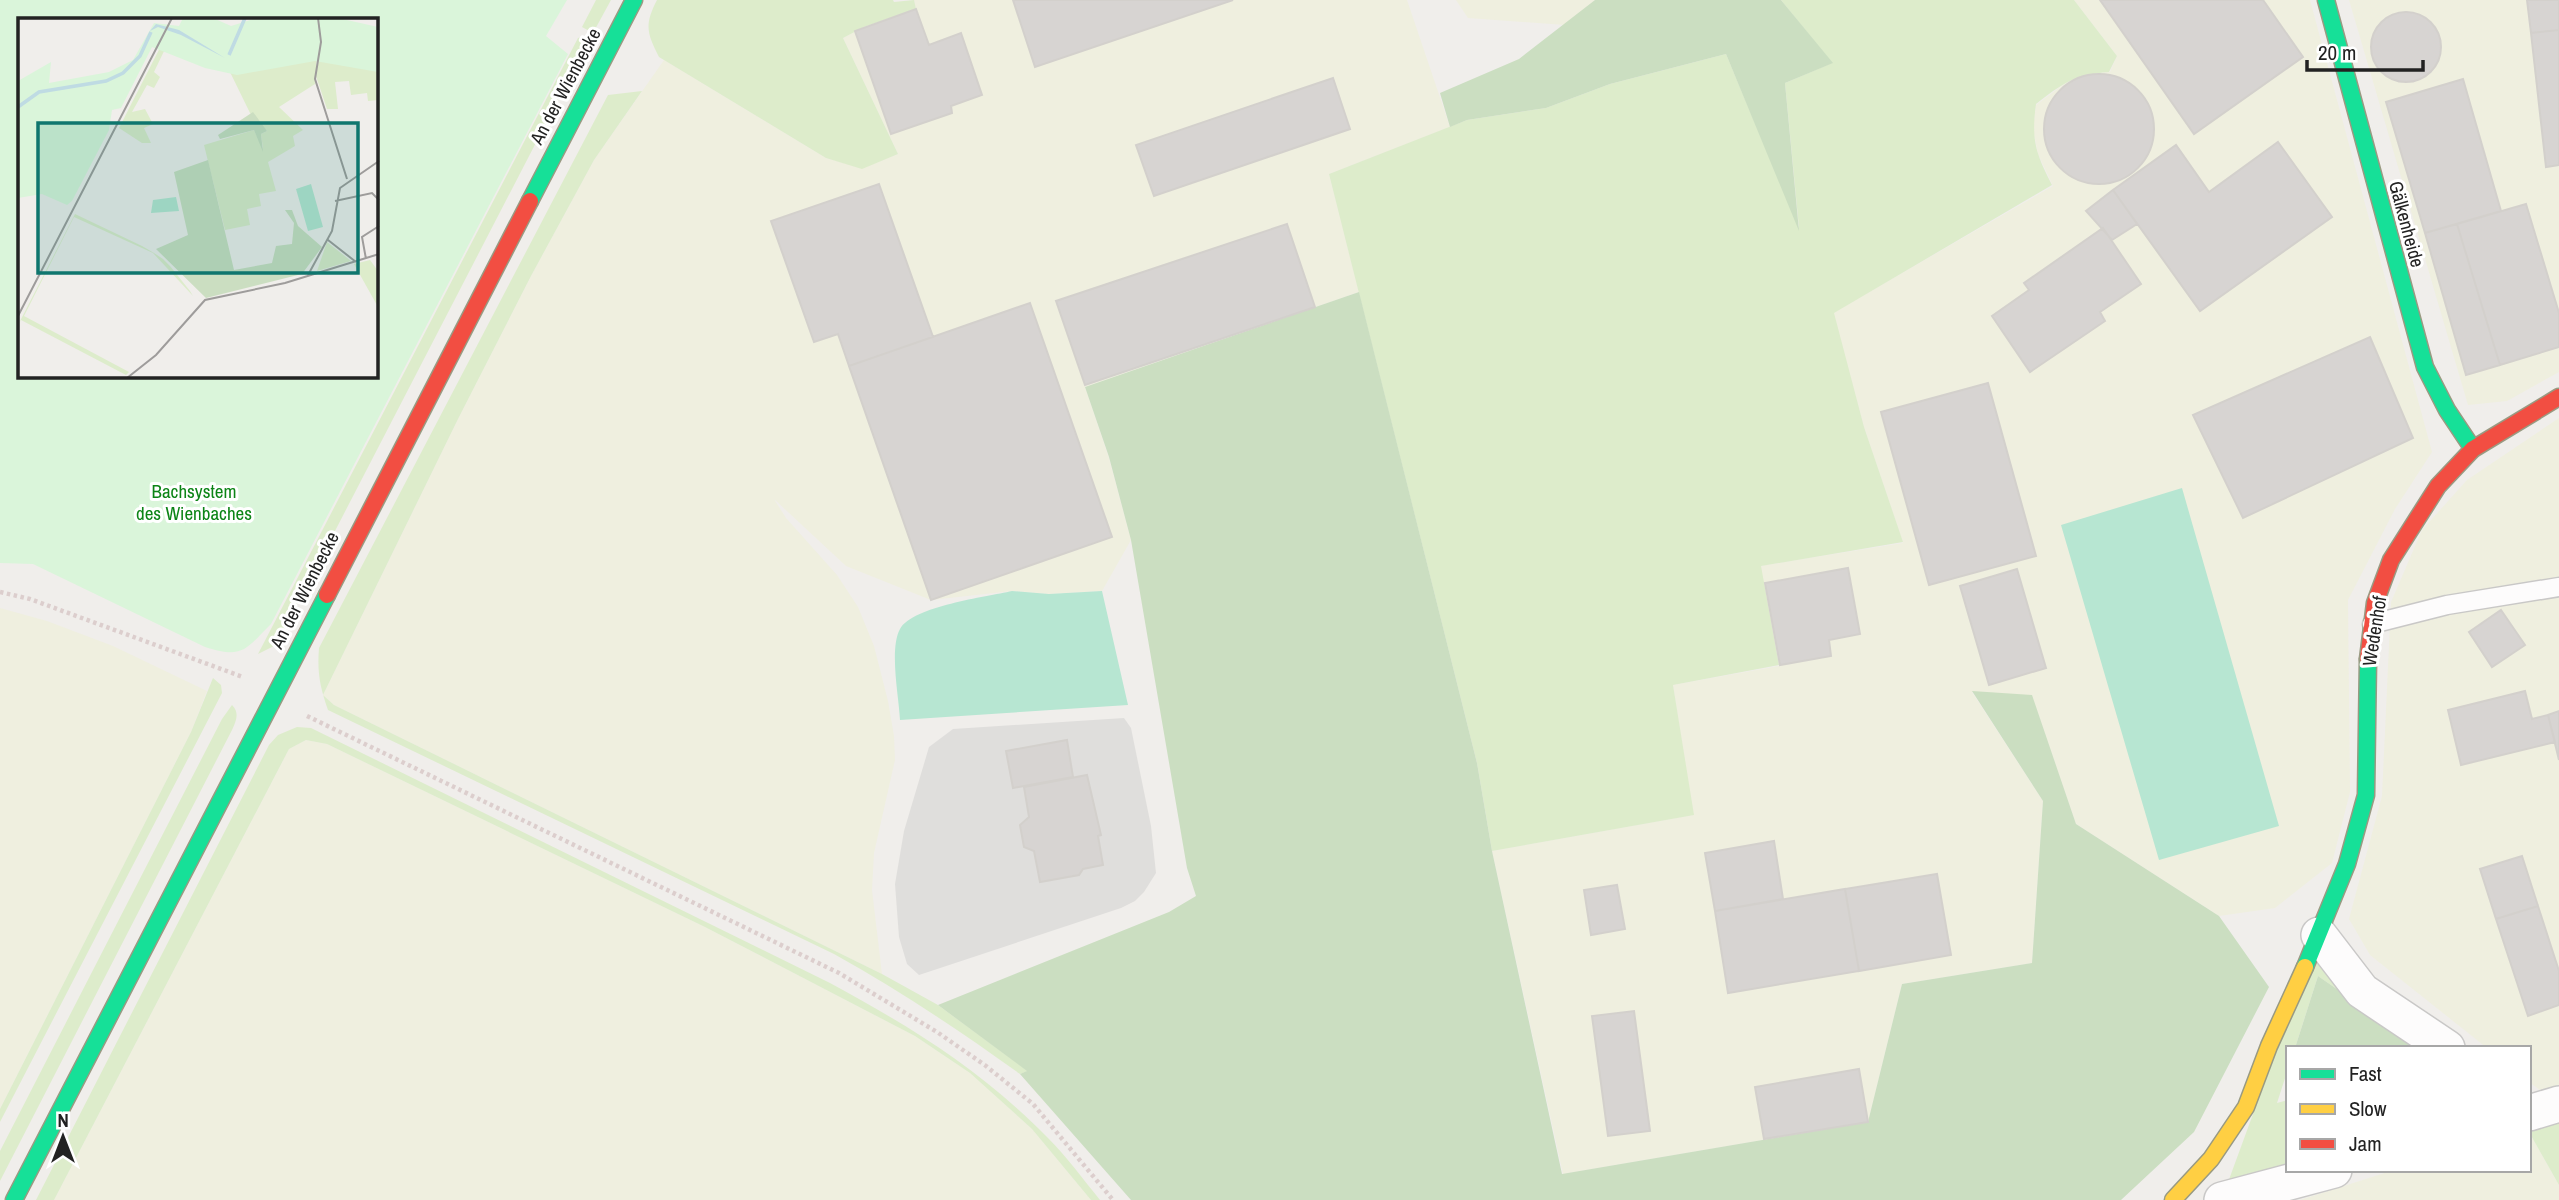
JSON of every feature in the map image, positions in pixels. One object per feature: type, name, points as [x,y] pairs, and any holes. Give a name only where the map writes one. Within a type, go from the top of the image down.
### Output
[{"type":"street","name":"An der Wienbecke","points":[[14,1200],[634,0]]},
{"type":"street","name":"Gälkenheide","points":[[2326,0],[2425,367],[2447,411],[2473,449]]},
{"type":"street","name":"Wedenhof","points":[[2173,1200],[2211,1159],[2246,1107],[2269,1046],[2319,935],[2347,864],[2366,795],[2368,661],[2375,603],[2391,560],[2438,486],[2473,449],[2559,397]]},
{"type":"street","points":[[2319,935],[2362,991],[2443,1046]]},
{"type":"street","points":[[2222,1200],[2327,1172]]},
{"type":"lane","points":[[2372,624],[2447,605],[2559,587]]},
{"type":"path","points":[[0,592],[30,598],[240,674]]},
{"type":"path","points":[[271,699],[839,973],[883,998],[986,1066],[1033,1104],[1113,1200]]},
{"type":"shaded area","points":[[1124,718],[1131,728],[1151,826],[1156,873],[1144,892],[1135,901],[1121,908],[919,975],[907,964],[899,937],[895,884],[904,831],[929,747],[953,729]]},
{"type":"green space","name":"Bachsystem des Wienbaches","points":[[0,0],[567,0],[546,36],[568,54],[271,624],[243,650],[218,651],[33,564],[0,563]]},
{"type":"green space","points":[[596,0],[611,0],[593,33],[582,27]]},
{"type":"green space","points":[[657,0],[914,0],[916,9],[864,27],[843,38],[898,154],[862,169],[826,158],[659,57],[649,29],[650,16]]},
{"type":"green space","points":[[914,0],[1407,0],[1450,127],[1329,174],[1359,292],[1085,387],[1109,458],[1131,540],[1102,591],[1049,594],[1012,591],[931,600],[846,566],[774,499],[786,518],[837,575],[858,607],[874,646],[888,701],[895,760],[874,853],[872,890],[882,974],[334,705],[323,695],[531,276],[594,160],[664,60],[826,158],[862,168],[898,154],[843,38],[864,27],[916,9]]},
{"type":"green space","points":[[1456,0],[1595,0],[1565,25],[1468,18]]},
{"type":"green space","points":[[1595,0],[1781,0],[1833,63],[1785,83],[1799,231],[1726,54],[1610,84],[1546,108],[1467,120],[1450,127],[1440,93],[1519,59]]},
{"type":"green space","points":[[1781,0],[2074,0],[2117,56],[2109,72],[2070,81],[2036,104],[2036,146],[2052,185],[1834,313],[1864,427],[1903,542],[1761,566],[1779,665],[1673,685],[1694,815],[1492,851],[1477,763],[1329,174],[1467,120],[1546,108],[1610,84],[1726,54],[1799,228],[1785,83],[1832,63]]},
{"type":"green space","points":[[2074,0],[2310,0],[2432,452],[2395,509],[2348,600],[2350,792],[2332,863],[2275,908],[2219,916],[2076,824],[2032,696],[1972,692],[2043,801],[2032,963],[1902,984],[1868,1122],[1563,1174],[1492,851],[1693,815],[1673,685],[1779,666],[1760,566],[1903,543],[1864,427],[1833,313],[2053,186],[2038,154],[2033,129],[2036,105],[2064,84],[2089,74],[2110,72],[2117,56]]},
{"type":"green space","points":[[2349,0],[2559,0],[2559,372],[2507,401],[2468,405]]},
{"type":"green space","points":[[581,37],[587,44],[276,645],[258,654],[578,38]]},
{"type":"green space","points":[[642,91],[594,160],[531,276],[323,695],[319,648],[608,95]]},
{"type":"green space","points":[[1359,292],[1477,763],[1492,851],[1562,1174],[1868,1122],[1902,984],[2032,963],[2043,801],[1972,691],[2032,695],[2076,824],[2219,916],[2269,987],[2194,1132],[2121,1200],[1131,1200],[1020,1074],[1027,1071],[938,1005],[1169,912],[1196,896],[1187,868],[1131,540],[1109,457],[1085,387]]},
{"type":"green space","points":[[2559,418],[2559,1085],[2540,1090],[2531,1083],[2531,1046],[2484,1046],[2370,955],[2349,919],[2382,796],[2391,602],[2422,530],[2467,480]]},
{"type":"green space","points":[[2182,488],[2279,826],[2159,860],[2061,525]]},
{"type":"green space","points":[[1012,591],[1049,594],[1102,591],[1128,705],[900,720],[895,648],[900,629],[907,621],[934,608]]},
{"type":"green space","points":[[0,608],[47,621],[113,646],[207,691],[191,732],[0,1109]]},
{"type":"green space","points":[[213,678],[221,685],[222,693],[0,1122],[0,1109],[191,732]]},
{"type":"green space","points":[[323,695],[334,705],[882,974],[938,1005],[1028,1071],[1020,1074],[929,1011],[834,954],[328,710]]},
{"type":"green space","points":[[232,705],[237,714],[232,730],[0,1181],[0,1151],[222,719]]},
{"type":"green space","points":[[297,727],[311,728],[830,983],[890,1017],[945,1052],[997,1091],[1055,1145],[1100,1200],[1091,1200],[1032,1129],[970,1073],[915,1036],[705,927],[327,744],[306,740],[289,749],[54,1200],[36,1200],[269,745],[278,735]]},
{"type":"green space","points":[[306,740],[327,744],[705,927],[915,1036],[970,1073],[1032,1129],[1091,1200],[54,1200],[289,749]]},
{"type":"green space","points":[[2312,953],[2420,1046],[2318,976],[2296,1046],[2286,1046],[2286,1075],[2277,1103],[2286,1101],[2286,1167],[2227,1185]]},
{"type":"green space","points":[[2318,976],[2419,1046],[2296,1046]]},
{"type":"green space","points":[[2559,1120],[2559,1185],[2531,1136],[2531,1127]]},
{"type":"green space","points":[[2531,1136],[2559,1185],[2559,1200],[2300,1200],[2388,1172],[2531,1172]]},
{"type":"building","points":[[1013,0],[1233,0],[1035,67]]},
{"type":"building","points":[[2100,0],[2263,0],[2303,57],[2194,134]]},
{"type":"building","points":[[2527,0],[2559,0],[2559,30],[2531,33]]},
{"type":"building","points":[[916,9],[929,45],[961,33],[982,95],[951,106],[952,113],[891,134],[855,31]]},
{"type":"building","points":[[2413,12],[2426,18],[2435,27],[2439,33],[2439,61],[2431,72],[2420,80],[2399,82],[2381,72],[2373,61],[2371,40],[2381,22],[2392,14]]},
{"type":"building","points":[[2559,30],[2559,165],[2546,167],[2531,33]]},
{"type":"building","points":[[2099,74],[2120,78],[2138,90],[2150,108],[2154,129],[2150,150],[2138,168],[2120,180],[2099,184],[2078,180],[2060,168],[2048,150],[2044,129],[2048,108],[2060,90],[2078,78]]},
{"type":"building","points":[[1333,78],[1350,129],[1154,196],[1136,145]]},
{"type":"building","points":[[2463,79],[2501,211],[2425,233],[2386,102]]},
{"type":"building","points":[[2278,142],[2332,217],[2200,311],[2113,190],[2176,145],[2209,192]]},
{"type":"building","points":[[879,184],[933,337],[849,366],[838,334],[814,342],[771,221]]},
{"type":"building","points":[[2113,190],[2137,224],[2112,240],[2086,211]]},
{"type":"building","points":[[2526,204],[2559,313],[2559,347],[2500,365],[2457,224]]},
{"type":"building","points":[[1287,224],[1315,307],[1085,385],[1056,301]]},
{"type":"building","points":[[2457,224],[2500,365],[2466,375],[2425,233]]},
{"type":"building","points":[[2103,228],[2141,284],[2100,312],[2105,321],[2030,372],[1992,316],[2029,290],[2024,283]]},
{"type":"building","points":[[1030,303],[1112,537],[931,600],[849,366]]},
{"type":"building","points":[[2370,337],[2413,438],[2243,518],[2193,415]]},
{"type":"building","points":[[1988,383],[2036,556],[1929,585],[1881,412]]},
{"type":"building","points":[[1848,568],[1860,634],[1829,640],[1831,656],[1780,665],[1765,583]]},
{"type":"building","points":[[2017,569],[2046,668],[1989,685],[1960,586]]},
{"type":"building","points":[[2501,610],[2525,645],[2492,667],[2469,632]]},
{"type":"building","points":[[2525,691],[2532,719],[2548,715],[2555,742],[2461,765],[2448,710]]},
{"type":"building","points":[[2559,711],[2559,760],[2548,715]]},
{"type":"building","points":[[1067,740],[1073,777],[1013,788],[1006,751]]},
{"type":"building","points":[[1087,775],[1101,835],[1098,836],[1103,865],[1083,869],[1079,875],[1040,882],[1034,851],[1024,847],[1020,825],[1029,817],[1024,787]]},
{"type":"building","points":[[1774,841],[1783,899],[1715,911],[1705,853]]},
{"type":"building","points":[[2522,856],[2538,906],[2496,919],[2480,869]]},
{"type":"building","points":[[1937,874],[1951,955],[1859,971],[1845,889]]},
{"type":"building","points":[[1617,885],[1625,929],[1591,935],[1584,890]]},
{"type":"building","points":[[1845,889],[1859,971],[1728,993],[1715,911]]},
{"type":"building","points":[[2538,906],[2559,971],[2559,1005],[2528,1016],[2496,919]]},
{"type":"building","points":[[1634,1011],[1650,1131],[1608,1136],[1592,1016]]},
{"type":"building","points":[[1859,1069],[1868,1122],[1764,1139],[1755,1087]]},
{"type":"traffic: fast","points":[[530,201],[634,0]]},
{"type":"traffic: fast","points":[[2326,0],[2425,367],[2447,410],[2473,449]]},
{"type":"traffic: fast","points":[[14,1200],[327,595]]},
{"type":"traffic: fast","points":[[2305,967],[2347,864],[2366,795],[2368,659]]},
{"type":"traffic: slow","points":[[2173,1200],[2211,1159],[2246,1107],[2269,1046],[2305,967]]},
{"type":"traffic: jam","points":[[327,595],[530,201]]},
{"type":"traffic: jam","points":[[2368,659],[2375,603],[2391,560],[2438,486],[2473,449],[2559,397]]}]
